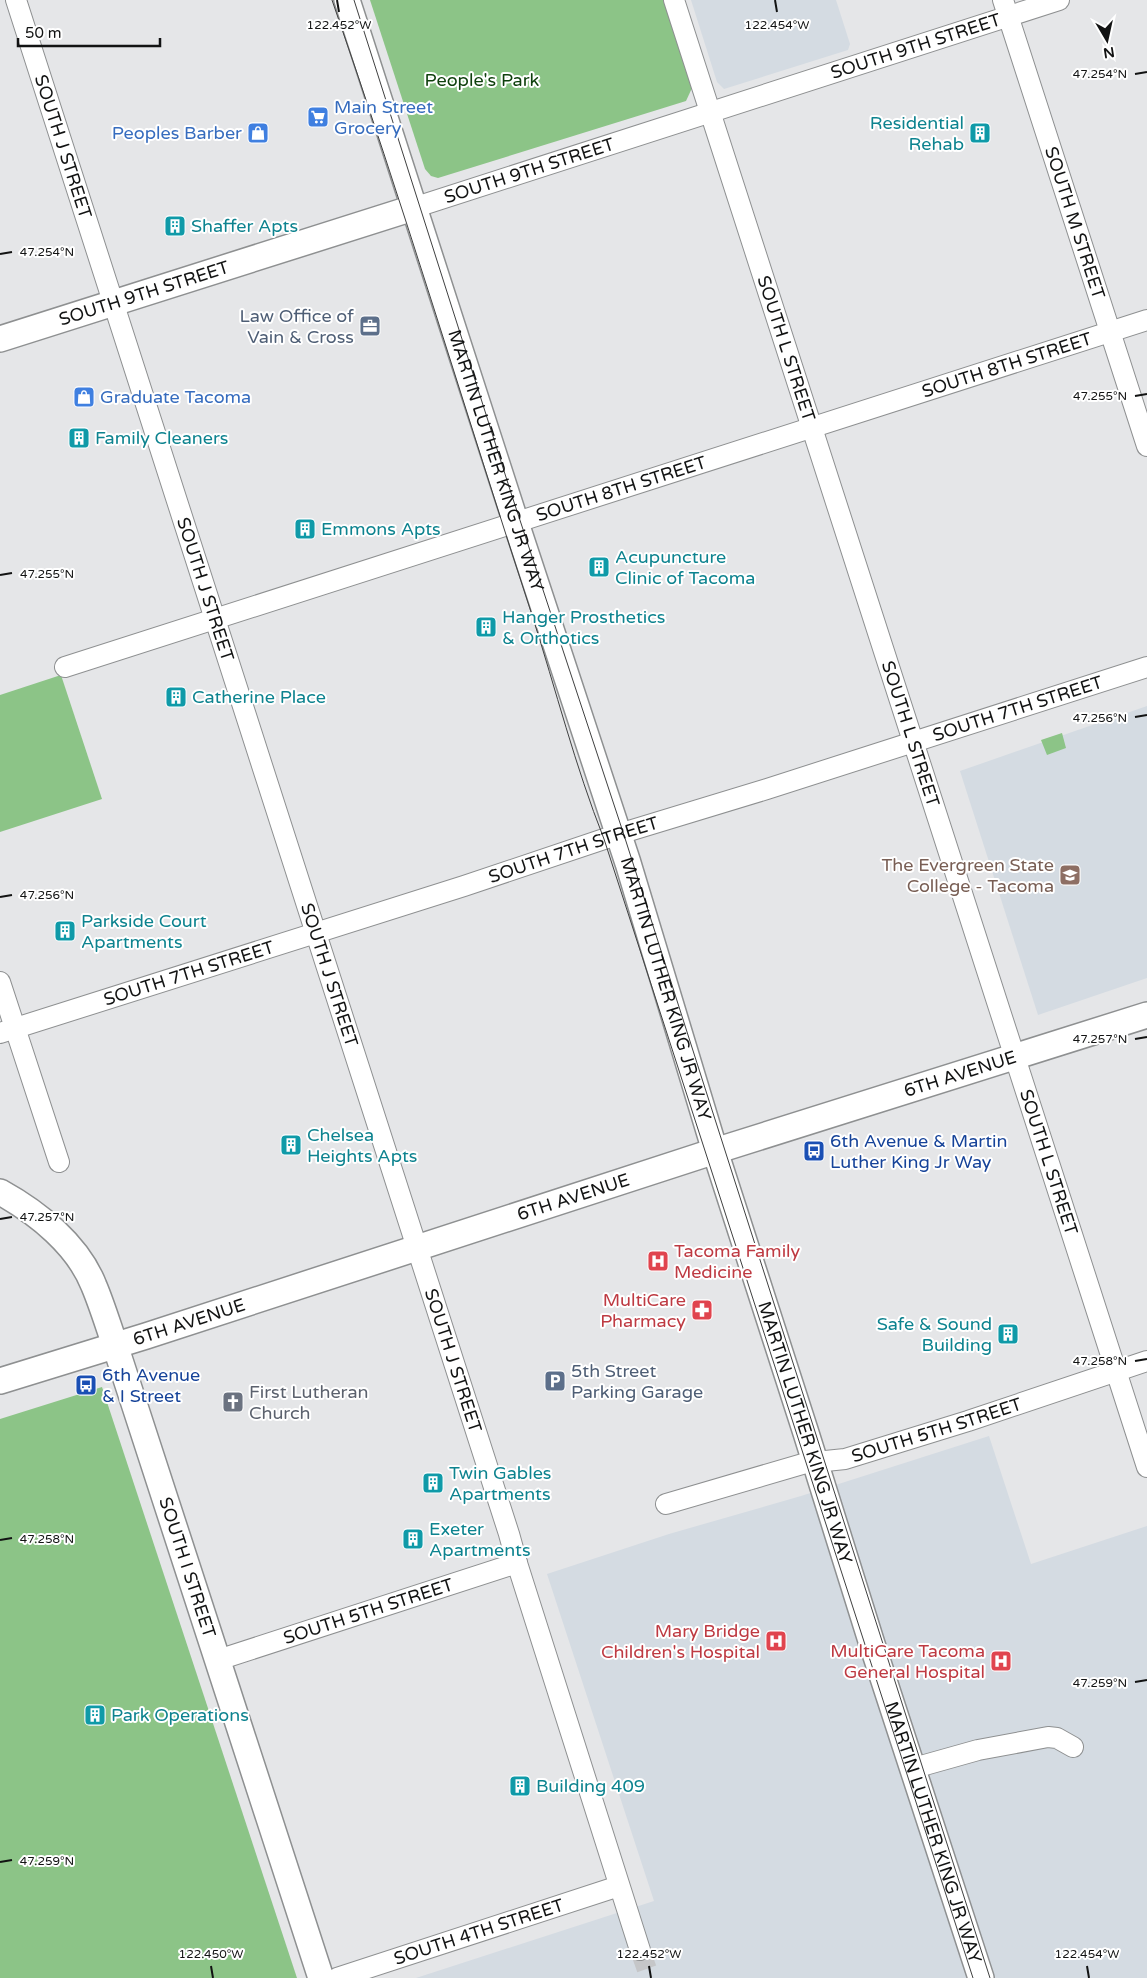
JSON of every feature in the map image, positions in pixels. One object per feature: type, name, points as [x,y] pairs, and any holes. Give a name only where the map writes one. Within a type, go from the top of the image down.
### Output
[{"type":"main road","name":"MARTIN LUTHER KING JR WAY","points":[[347,0],[413,208],[619,834],[714,1150],[872,1644],[982,1978]]},
{"type":"main road","name":"SOUTH 9TH STREET","points":[[0,339],[413,208]]},
{"type":"main road","name":"6TH AVENUE","points":[[0,1381],[416,1248],[714,1150],[1147,1015]]},
{"type":"main road","name":"SOUTH I STREET","points":[[0,1192],[30,1211],[45,1224],[83,1264],[94,1285],[321,1978]]},
{"type":"street","name":"SOUTH J STREET","points":[[16,0],[509,1534],[640,1950]]},
{"type":"street","name":"SOUTH L STREET","points":[[674,0],[1147,1467]]},
{"type":"street","name":"SOUTH 9TH STREET","points":[[413,208],[710,112],[1006,8],[1059,0]]},
{"type":"street","name":"SOUTH M STREET","points":[[1006,8],[1147,446]]},
{"type":"street","name":"SOUTH 8TH STREET","points":[[65,667],[1147,320]]},
{"type":"street","name":"SOUTH 7TH STREET","points":[[7,1031],[619,834],[1147,667]]},
{"type":"street","points":[[0,982],[7,1031],[59,1162]]},
{"type":"street","name":"SOUTH 5TH STREET","points":[[666,1504],[815,1462],[845,1459],[987,1415],[1147,1361]]},
{"type":"street","name":"SOUTH 5TH STREET","points":[[218,1660],[517,1563]]},
{"type":"street","points":[[914,1768],[978,1750],[1048,1737],[1057,1738],[1073,1747]]},
{"type":"street","name":"SOUTH 4TH STREET","points":[[337,1978],[619,1886]]},
{"type":"shaded area","points":[[691,0],[836,0],[850,44],[848,50],[724,89],[717,82]]},
{"type":"shaded area","name":"The Evergreen State College - Tacoma","points":[[1147,706],[1147,978],[1038,1015],[960,771]]},
{"type":"shaded area","name":"MultiCare Tacoma General Hospital","points":[[989,1436],[1031,1564],[1147,1526],[1147,1978],[416,1978],[654,1901],[547,1574],[669,1534],[801,1496]]},
{"type":"green space","name":"People's Park","points":[[370,0],[664,0],[692,88],[686,101],[438,178],[431,176],[425,169]]},
{"type":"green space","points":[[61,675],[102,799],[0,832],[0,695]]},
{"type":"green space","points":[[1062,733],[1066,748],[1047,755],[1041,740]]},
{"type":"green space","points":[[102,1387],[297,1978],[0,1978],[0,1419]]},
{"type":"tunnel","points":[[640,1950],[650,1978]]},
{"type":"tram line","points":[[332,0],[409,230],[575,756],[604,839],[973,1978]]},
{"type":"tram line","points":[[354,0],[990,1978]]},
{"type":"place","name":"Main Street Grocery","points":[[318,117]]},
{"type":"place","name":"Peoples Barber","points":[[258,133]]},
{"type":"place","name":"Residential Rehab","points":[[980,133]]},
{"type":"place","name":"Shaffer Apts","points":[[175,226]]},
{"type":"place","name":"Law Office of Vain & Cross","points":[[370,326]]},
{"type":"place","name":"Graduate Tacoma","points":[[84,397]]},
{"type":"place","name":"Family Cleaners","points":[[79,438]]},
{"type":"place","name":"Emmons Apts","points":[[305,529]]},
{"type":"place","name":"Acupuncture Clinic of Tacoma","points":[[599,567]]},
{"type":"place","name":"Hanger Prosthetics & Orthotics","points":[[486,627]]},
{"type":"place","name":"Catherine Place","points":[[176,697]]},
{"type":"place","name":"The Evergreen State College - Tacoma","points":[[1070,875]]},
{"type":"place","name":"Parkside Court Apartments","points":[[65,931]]},
{"type":"place","name":"Chelsea Heights Apts","points":[[291,1145]]},
{"type":"place","name":"6th Avenue & Martin Luther King Jr Way","points":[[814,1151]]},
{"type":"place","name":"Tacoma Family Medicine","points":[[658,1261]]},
{"type":"place","name":"MultiCare Pharmacy","points":[[702,1310]]},
{"type":"place","name":"Safe & Sound Building","points":[[1008,1334]]},
{"type":"place","name":"5th Street Parking Garage","points":[[555,1381]]},
{"type":"place","name":"6th Avenue & I Street","points":[[86,1385]]},
{"type":"place","name":"First Lutheran Church","points":[[233,1402]]},
{"type":"place","name":"Twin Gables Apartments","points":[[433,1483]]},
{"type":"place","name":"Exeter Apartments","points":[[413,1539]]},
{"type":"place","name":"Mary Bridge Children's Hospital","points":[[776,1641]]},
{"type":"place","name":"MultiCare Tacoma General Hospital","points":[[1001,1661]]},
{"type":"place","name":"Park Operations","points":[[95,1715]]},
{"type":"place","name":"Building 409","points":[[520,1786]]}]
